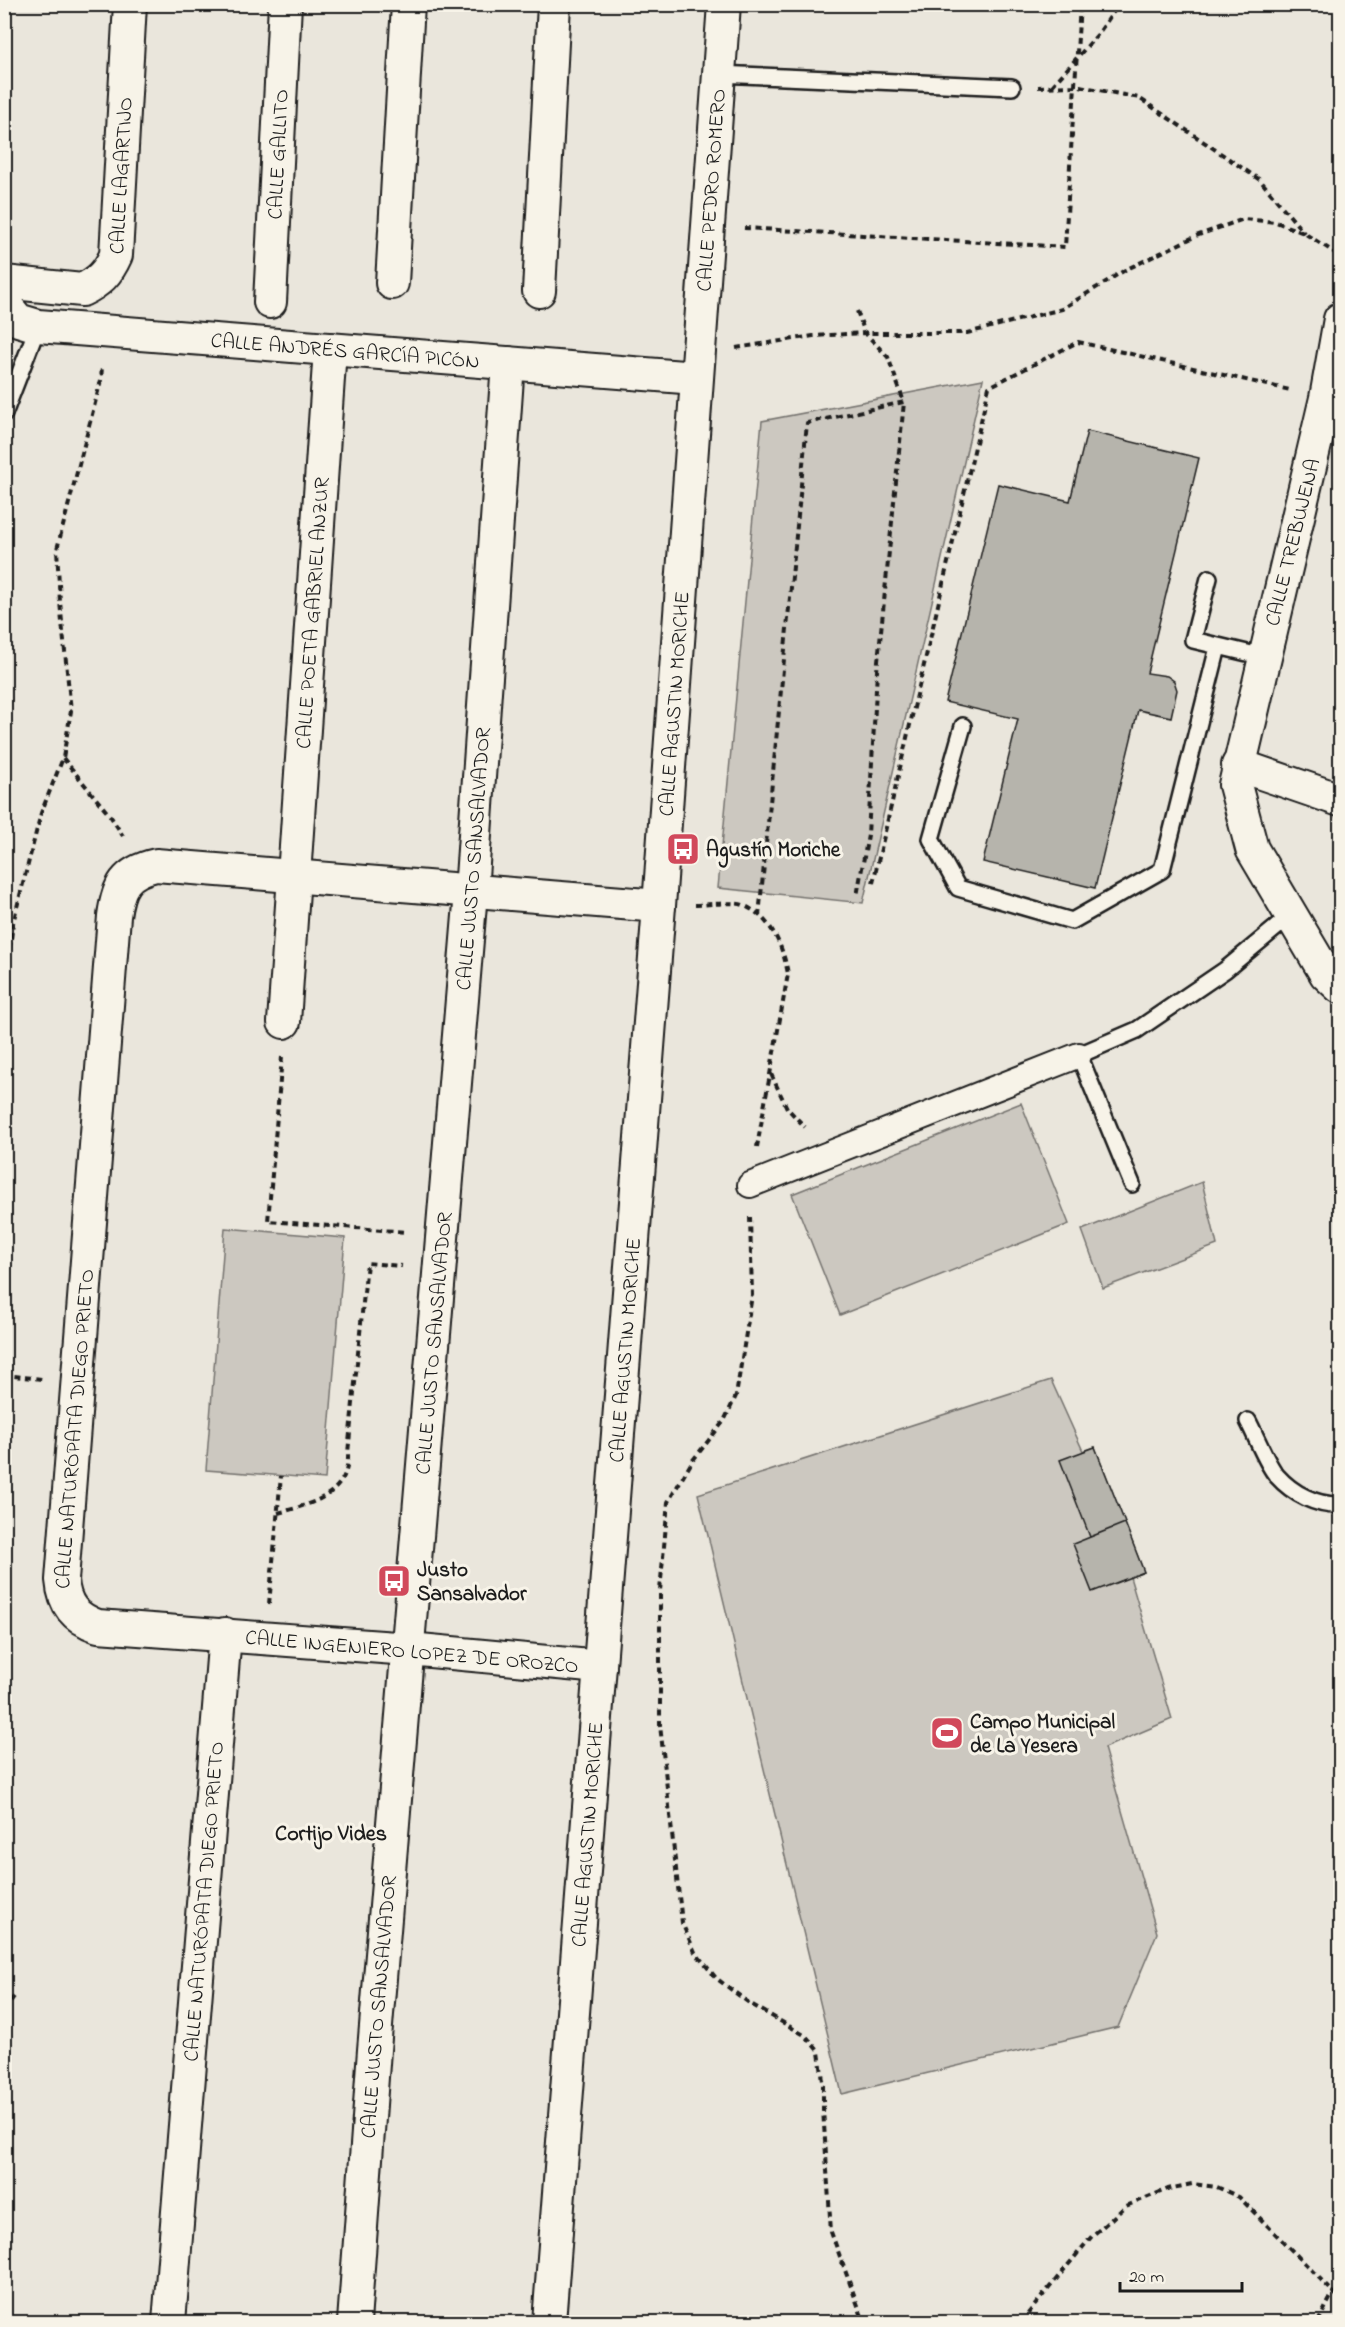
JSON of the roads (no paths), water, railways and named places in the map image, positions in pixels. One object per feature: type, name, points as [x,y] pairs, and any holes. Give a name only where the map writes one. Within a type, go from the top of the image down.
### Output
[{"type":"street","name":"CALLE LAGARTIJO","points":[[4,282],[82,290],[104,277],[116,255],[130,4]]},
{"type":"street","name":"CALLE GALLITO","points":[[270,302],[285,4]]},
{"type":"street","points":[[392,283],[408,4]]},
{"type":"street","points":[[539,291],[554,4]]},
{"type":"street","name":"CALLE PEDRO ROMERO","points":[[697,367],[724,4]]},
{"type":"street","name":"CALLE ANDRÉS GARCÍA PICÓN","points":[[4,303],[18,320],[38,326],[508,363],[697,367]]},
{"type":"street","name":"CALLE TREBUJENA","points":[[1341,319],[1326,398],[1235,785],[1252,849],[1326,974],[1341,987]]},
{"type":"street","name":"CALLE POETA GABRIEL ANZUR","points":[[284,1022],[330,349]]},
{"type":"street","name":"CALLE JUSTO SANSALVADOR","points":[[354,2322],[374,2050],[410,1649],[471,892],[508,363]]},
{"type":"street","name":"CALLE AGUSTIN MORICHE","points":[[549,2322],[659,906],[697,367]]},
{"type":"street","points":[[1238,765],[1341,800]]},
{"type":"street","name":"CALLE NATURÓPATA DIEGO PRIETO","points":[[169,2322],[225,1634],[98,1626],[75,1615],[63,1593],[62,1580],[114,916],[116,900],[121,887],[130,875],[156,867],[294,876]]},
{"type":"street","points":[[294,876],[659,906]]},
{"type":"street","points":[[750,1185],[1080,1055]]},
{"type":"street","name":"CALLE INGENIERO LOPEZ DE OROZCO","points":[[225,1634],[600,1667]]},
{"type":"lane","points":[[718,74],[1012,87]]},
{"type":"lane","points":[[4,414],[38,326]]},
{"type":"lane","points":[[1209,578],[1193,640],[1264,657]]},
{"type":"lane","points":[[963,726],[931,839],[952,878],[958,888],[1072,921],[1162,870],[1218,646]]},
{"type":"lane","points":[[1132,1184],[1080,1055],[1137,1030],[1225,970],[1290,916]]},
{"type":"lane","points":[[1248,1421],[1276,1476],[1299,1495],[1326,1505],[1341,1505]]},
{"type":"place","name":"Agustín Moriche","points":[[683,849]]},
{"type":"place","name":"Justo Sansalvador","points":[[394,1581]]},
{"type":"place","name":"Campo Municipal de La Yesera","points":[[947,1733]]},
{"type":"district","name":"Cortijo Vides","points":[[331,1832]]}]
